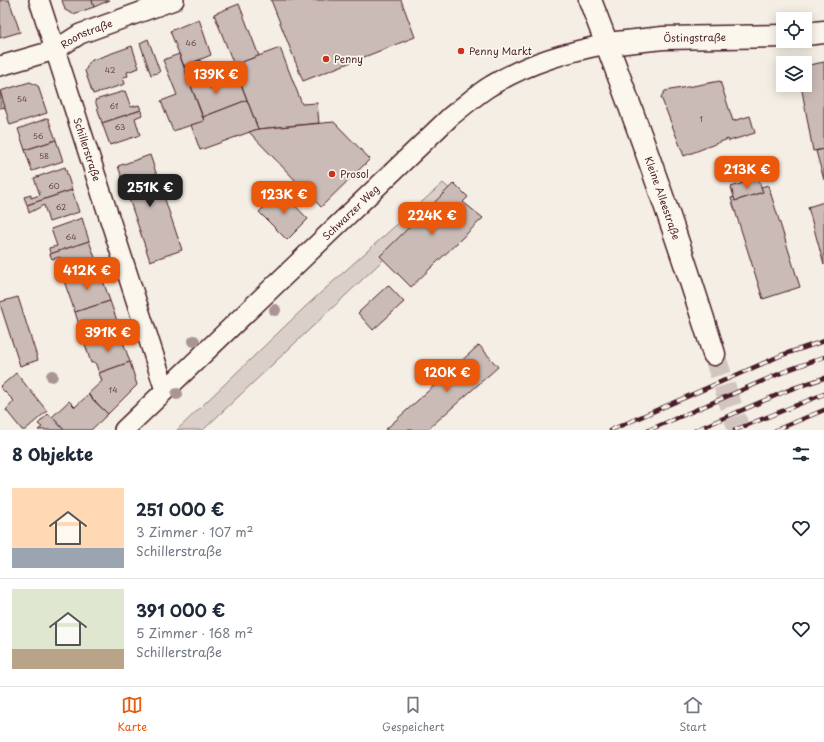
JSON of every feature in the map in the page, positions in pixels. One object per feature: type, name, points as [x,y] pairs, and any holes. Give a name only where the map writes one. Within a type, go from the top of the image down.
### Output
[{"type":"main road","name":"Kleine Alleestraße","points":[[590,0],[679,241],[714,354]]},
{"type":"main road","points":[[812,33],[824,32]]},
{"type":"main road","name":"Östingstraße","points":[[607,44],[663,38],[776,36]]},
{"type":"street","name":"Schillerstraße","points":[[39,0],[165,390]]},
{"type":"street","name":"Roonstraße","points":[[0,66],[55,50],[80,34],[174,0]]},
{"type":"street","name":"Schwarzer Weg","points":[[124,430],[451,116],[492,85],[524,69],[559,55],[607,44]]},
{"type":"shaded area","points":[[443,183],[454,193],[203,430],[177,430],[305,307]]},
{"type":"building","points":[[0,0],[9,0],[20,32],[0,38]]},
{"type":"building","points":[[62,0],[92,0],[94,7],[73,14],[65,10]]},
{"type":"building","points":[[92,0],[110,0],[94,7]]},
{"type":"building","name":"Penny","points":[[271,0],[401,0],[415,37],[303,81]]},
{"type":"building","points":[[239,4],[259,56],[234,65],[214,14]]},
{"type":"building","points":[[199,19],[211,55],[184,66],[170,31]]},
{"type":"building","points":[[148,39],[160,72],[151,75],[140,43]]},
{"type":"building","points":[[132,46],[139,68],[127,72],[128,76],[123,77],[125,84],[93,94],[85,71],[90,61]]},
{"type":"building","points":[[280,48],[302,104],[317,103],[319,123],[258,129],[234,65]]},
{"type":"building","points":[[179,54],[204,121],[173,131],[161,101],[177,95],[163,60]]},
{"type":"building","points":[[200,60],[205,72],[188,78],[184,66]]},
{"type":"building","points":[[824,62],[824,149],[813,151],[802,92],[812,92],[812,65]]},
{"type":"building","points":[[205,72],[211,89],[239,79],[247,100],[203,117],[188,78]]},
{"type":"building","points":[[720,81],[733,121],[750,116],[755,133],[729,141],[728,139],[684,156],[661,97],[665,91]]},
{"type":"building","points":[[30,82],[38,86],[47,113],[10,125],[0,91]]},
{"type":"building","points":[[0,91],[5,107],[0,108]]},
{"type":"building","points":[[125,91],[131,107],[139,105],[141,110],[102,123],[95,100]]},
{"type":"building","points":[[247,100],[258,129],[200,150],[191,125],[204,121],[203,117]]},
{"type":"building","points":[[141,110],[142,115],[135,118],[140,135],[110,145],[102,123]]},
{"type":"building","points":[[48,118],[56,140],[25,150],[18,129]]},
{"type":"building","points":[[334,122],[370,159],[321,207],[249,132],[258,129]]},
{"type":"building","points":[[56,140],[63,161],[32,171],[25,150]]},
{"type":"building","points":[[824,149],[824,180],[816,151]]},
{"type":"building","points":[[150,155],[182,250],[150,261],[118,166]]},
{"type":"building","points":[[65,167],[72,190],[27,205],[24,197],[31,195],[31,198],[40,195],[34,178]]},
{"type":"building","points":[[758,178],[763,192],[735,201],[731,187]]},
{"type":"building","points":[[454,183],[468,197],[463,202],[483,218],[411,287],[380,256]]},
{"type":"building","points":[[768,185],[800,287],[763,299],[731,198],[734,197],[735,201],[763,192],[761,187]]},
{"type":"building","points":[[72,190],[79,212],[49,222],[44,205],[29,213],[27,205]]},
{"type":"building","points":[[281,191],[308,219],[287,240],[259,212]]},
{"type":"building","points":[[824,202],[824,265],[808,207]]},
{"type":"building","points":[[82,218],[89,241],[50,254],[49,248],[57,246],[51,229]]},
{"type":"building","points":[[89,241],[97,263],[66,273],[60,257],[52,259],[50,254]]},
{"type":"building","points":[[99,269],[110,301],[75,312],[64,281]]},
{"type":"building","points":[[388,285],[404,302],[373,330],[358,313]]},
{"type":"building","points":[[18,297],[38,360],[20,366],[0,304],[0,302]]},
{"type":"building","points":[[110,301],[121,332],[85,344],[75,312]]},
{"type":"building","points":[[120,333],[130,362],[99,373],[95,362],[91,363],[85,344]]},
{"type":"building","points":[[479,345],[498,367],[427,430],[385,430]]},
{"type":"building","points":[[130,362],[137,385],[108,414],[88,394],[102,381],[99,373]]},
{"type":"building","points":[[16,373],[47,411],[25,430],[22,430],[6,410],[14,401],[0,387]]},
{"type":"building","points":[[88,395],[108,414],[91,430],[64,430],[52,417],[69,401],[75,407]]},
{"type":"building","points":[[48,414],[64,430],[38,430],[42,427],[38,424]]},
{"type":"tunnel","points":[[714,354],[739,430]]},
{"type":"railway","points":[[611,430],[782,355],[824,341]]},
{"type":"railway","points":[[649,430],[788,370],[824,357]]},
{"type":"railway","points":[[696,430],[791,389],[824,378]]},
{"type":"railway","points":[[735,430],[824,394]]},
{"type":"railway","points":[[776,430],[824,410]]},
{"type":"place","name":"Penny Markt","points":[[461,51]]},
{"type":"place","name":"Penny","points":[[326,59]]},
{"type":"place","name":"Prosol","points":[[332,174]]}]
